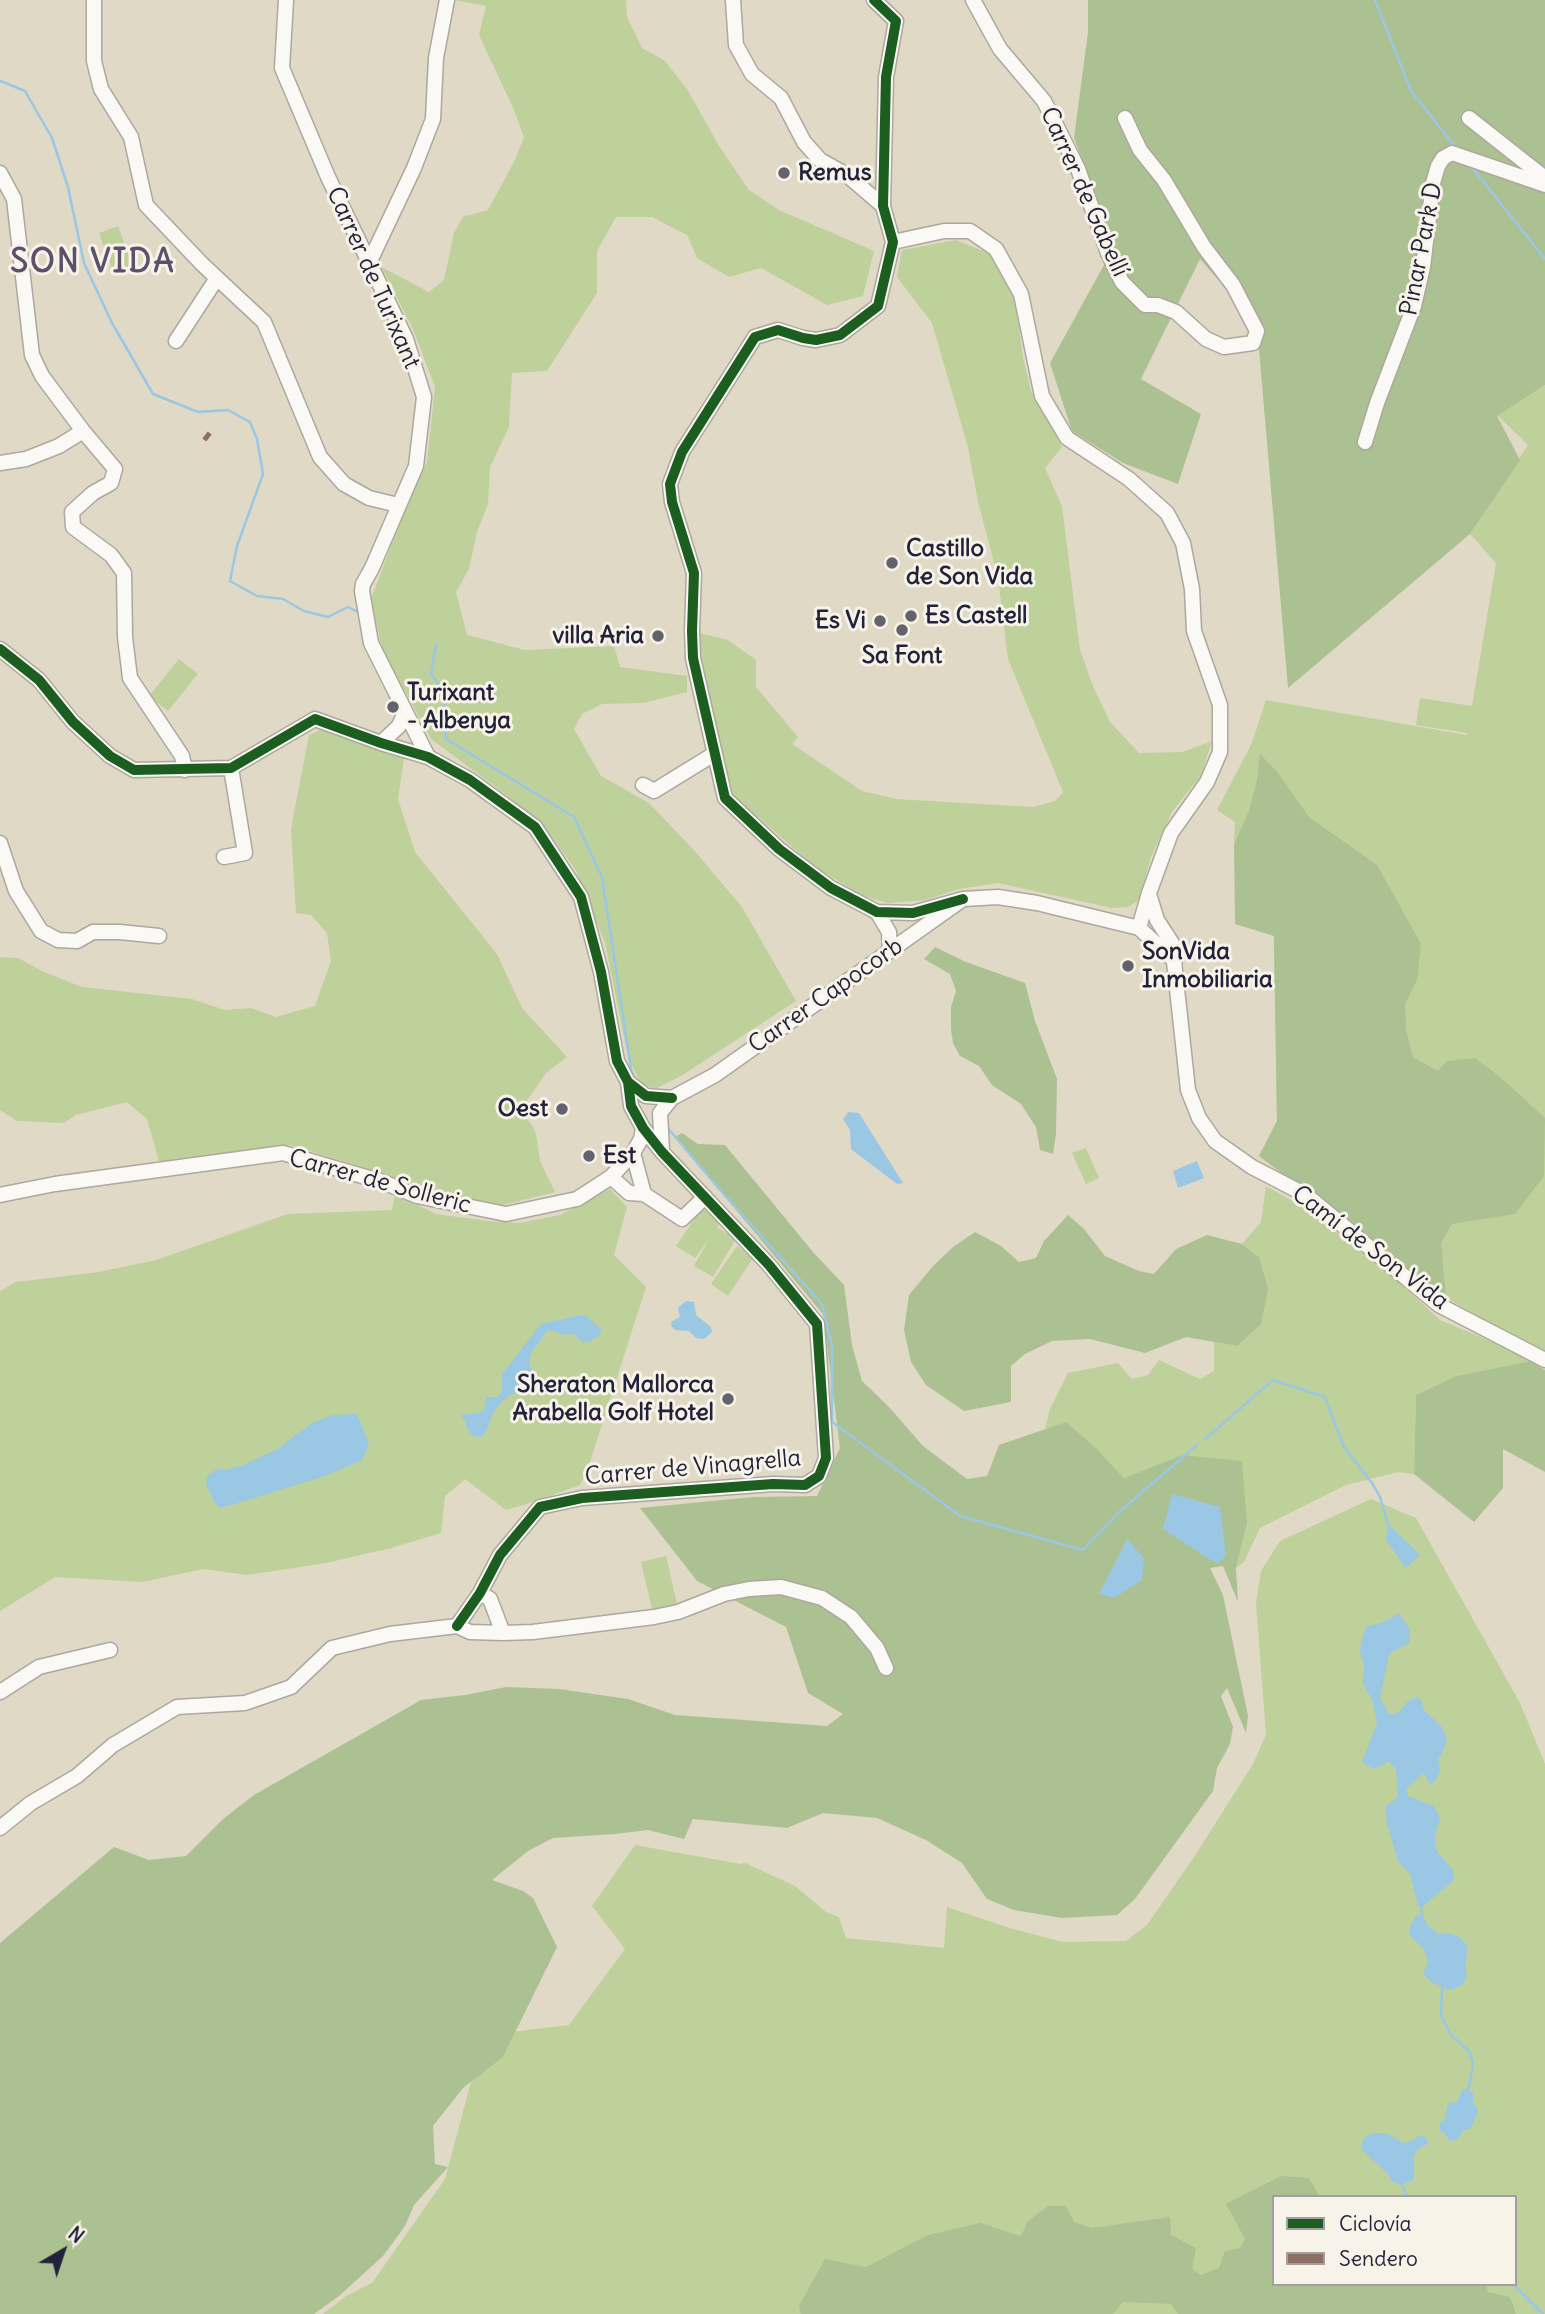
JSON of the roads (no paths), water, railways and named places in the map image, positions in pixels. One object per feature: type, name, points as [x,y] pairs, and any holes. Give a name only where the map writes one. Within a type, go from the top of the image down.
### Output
[{"type":"street","points":[[94,0],[94,61],[101,89],[131,137],[146,205],[264,322],[320,457],[344,484],[369,498],[398,505]]},
{"type":"street","name":"Carrer de Turixant","points":[[286,0],[282,68],[328,177],[405,340],[424,397],[416,466],[362,591],[371,643],[428,757]]},
{"type":"street","points":[[369,263],[414,168],[433,120],[436,58],[447,0]]},
{"type":"street","points":[[733,0],[736,45],[752,74],[781,98],[804,142],[820,160],[847,176],[883,206]]},
{"type":"street","points":[[874,0],[896,21],[886,77],[883,206],[893,242],[878,306],[840,335],[816,340],[778,330],[755,337],[682,452],[670,484],[672,502],[694,572],[693,658],[725,798],[779,849],[820,880],[877,912],[913,913],[962,899],[998,897],[1037,903],[1139,928],[1175,961]]},
{"type":"street","name":"Carrer de Gabellí","points":[[974,0],[1000,49],[1044,101],[1078,169],[1108,253],[1122,282],[1145,305],[1158,304],[1176,312],[1206,340],[1224,347],[1253,343],[1257,331],[1233,285],[1204,247],[1164,180],[1140,150],[1125,118]]},
{"type":"street","points":[[1469,118],[1545,178]]},
{"type":"street","name":"Pinar Park D","points":[[1365,442],[1414,306],[1423,267],[1433,183],[1443,158],[1452,153],[1545,186]]},
{"type":"street","points":[[0,173],[14,199],[32,355],[42,376],[115,469],[110,484],[93,493],[72,512],[73,527],[111,555],[124,573],[125,637],[130,678],[182,756],[185,770]]},
{"type":"street","points":[[893,242],[944,231],[970,231],[996,249],[1021,295],[1042,396],[1067,438],[1129,479],[1167,513],[1182,543],[1192,589],[1194,631],[1220,705],[1220,752],[1207,782],[1171,833],[1139,928]]},
{"type":"street","points":[[176,341],[217,278]]},
{"type":"street","points":[[0,463],[26,459],[59,446],[83,431]]},
{"type":"street","points":[[1,650],[38,680],[73,722],[110,756],[134,770],[231,768],[245,853],[223,857]]},
{"type":"street","points":[[380,743],[399,726],[405,712]]},
{"type":"street","name":"Carrer de Vinagrella","points":[[231,768],[315,719],[428,757],[470,780],[535,827],[581,897],[601,972],[617,1061],[628,1082],[631,1106],[643,1128],[662,1152],[769,1265],[817,1324],[826,1458],[819,1476],[805,1485],[773,1484],[582,1497],[541,1507],[500,1555],[480,1593],[457,1626]]},
{"type":"street","points":[[643,785],[654,791],[714,754]]},
{"type":"street","points":[[0,843],[16,891],[41,931],[58,940],[78,941],[93,932],[159,936]]},
{"type":"street","name":"Camí de Son Vida","points":[[1149,893],[1157,920],[1172,943],[1188,1090],[1199,1118],[1215,1141],[1252,1167],[1306,1195],[1439,1305],[1545,1360]]},
{"type":"street","name":"Carrer Capocorb","points":[[672,1098],[715,1075],[962,899]]},
{"type":"street","points":[[877,912],[889,932],[890,951]]},
{"type":"street","points":[[628,1082],[646,1096],[672,1098]]},
{"type":"street","points":[[662,1152],[660,1113],[672,1098]]},
{"type":"street","name":"Carrer de Solleric","points":[[0,1195],[55,1184],[283,1153],[370,1178],[416,1196],[506,1214],[577,1199],[611,1177],[633,1153],[641,1139],[643,1128]]},
{"type":"street","points":[[633,1153],[644,1194]]},
{"type":"street","points":[[611,1177],[629,1194],[644,1194],[682,1219],[705,1197]]},
{"type":"street","points":[[0,1828],[31,1803],[77,1776],[113,1745],[177,1707],[245,1703],[291,1686],[331,1648],[390,1634],[457,1626],[470,1632],[533,1632],[654,1617],[678,1612],[724,1594],[782,1587],[822,1598],[851,1617],[877,1648],[886,1668]]},
{"type":"street","points":[[480,1593],[490,1599],[503,1633]]},
{"type":"street","points":[[0,1692],[38,1667],[110,1650]]},
{"type":"water","points":[[848,1112],[859,1113],[903,1183],[897,1184],[851,1149],[850,1130],[843,1119]]},
{"type":"water","points":[[1197,1161],[1204,1178],[1178,1188],[1173,1171]]},
{"type":"water","points":[[686,1301],[694,1302],[696,1315],[711,1327],[712,1332],[704,1339],[696,1338],[689,1331],[675,1330],[672,1327],[671,1322],[680,1317],[678,1308]]},
{"type":"water","points":[[587,1316],[602,1330],[599,1335],[591,1341],[582,1342],[574,1334],[563,1335],[548,1330],[531,1353],[529,1361],[532,1375],[521,1391],[500,1403],[486,1432],[480,1437],[473,1436],[460,1415],[478,1413],[484,1410],[486,1397],[498,1397],[502,1391],[502,1374],[541,1324]]},
{"type":"water","points":[[357,1414],[369,1443],[362,1460],[325,1476],[238,1503],[220,1508],[214,1502],[206,1484],[207,1477],[218,1468],[225,1470],[241,1466],[277,1449],[312,1423],[333,1415]]},
{"type":"water","points":[[1172,1494],[1220,1507],[1226,1556],[1217,1564],[1163,1529]]},
{"type":"water","points":[[1388,1524],[1420,1555],[1406,1568],[1386,1540]]},
{"type":"water","points":[[1127,1539],[1144,1558],[1142,1580],[1114,1598],[1099,1594]]},
{"type":"water","points":[[1398,1613],[1410,1629],[1410,1642],[1389,1654],[1380,1698],[1389,1714],[1396,1714],[1416,1697],[1421,1700],[1424,1710],[1441,1726],[1447,1738],[1438,1759],[1440,1771],[1436,1780],[1430,1785],[1424,1773],[1406,1788],[1408,1796],[1434,1806],[1440,1818],[1435,1835],[1435,1848],[1453,1871],[1454,1880],[1422,1907],[1418,1906],[1410,1874],[1398,1861],[1387,1823],[1385,1807],[1398,1797],[1396,1768],[1388,1762],[1373,1769],[1362,1762],[1377,1723],[1372,1699],[1363,1684],[1364,1665],[1360,1652],[1362,1639],[1366,1627],[1386,1621]]},
{"type":"water","points":[[1422,1915],[1428,1926],[1439,1934],[1449,1933],[1459,1937],[1468,1946],[1465,1964],[1467,1976],[1462,1985],[1450,1990],[1431,1982],[1423,1973],[1428,1962],[1424,1949],[1409,1935],[1410,1926],[1416,1916]]},
{"type":"water","points":[[1463,2088],[1473,2093],[1473,2103],[1478,2112],[1471,2128],[1464,2130],[1456,2140],[1449,2141],[1445,2133],[1440,2131],[1440,2123],[1445,2119],[1448,2103],[1457,2102]]},
{"type":"water","points":[[1372,2133],[1387,2133],[1407,2143],[1421,2135],[1427,2138],[1427,2144],[1417,2150],[1414,2157],[1414,2179],[1402,2185],[1393,2182],[1361,2149],[1363,2139]]},
{"type":"waterway","points":[[1375,0],[1411,91],[1457,149]]},
{"type":"waterway","points":[[0,81],[25,91],[52,138],[68,187],[84,263],[112,323],[153,394],[198,412],[228,410],[250,422],[257,439],[263,474],[237,546],[230,581],[257,596],[283,599],[304,611],[328,617],[348,607],[358,612]]},
{"type":"waterway","points":[[1470,165],[1545,259]]},
{"type":"waterway","points":[[436,645],[431,674],[443,690],[446,739],[574,817],[602,877],[631,1069],[636,1081]]},
{"type":"waterway","points":[[666,1126],[822,1304],[832,1346],[832,1422],[960,1516],[1083,1550],[1117,1514],[1197,1445]]},
{"type":"waterway","points":[[1205,1439],[1273,1380],[1325,1397],[1344,1447],[1372,1483],[1380,1497],[1388,1524]]},
{"type":"waterway","points":[[1422,1907],[1422,1915]]},
{"type":"waterway","points":[[1442,1987],[1441,2015],[1451,2035],[1470,2052],[1473,2065],[1468,2092]]},
{"type":"waterway","points":[[1402,2185],[1407,2195]]},
{"type":"waterway","points":[[1515,2286],[1543,2314]]},
{"type":"place","name":"Remus","points":[[784,173]]},
{"type":"place","name":"Castillo de Son Vida","points":[[892,563]]},
{"type":"place","name":"Es Castell","points":[[911,616]]},
{"type":"place","name":"Es Vi","points":[[880,621]]},
{"type":"place","name":"Sa Font","points":[[902,630]]},
{"type":"place","name":"villa Aria","points":[[658,636]]},
{"type":"place","name":"Turixant - Albenya","points":[[393,707]]},
{"type":"place","name":"SonVida Inmobiliaria","points":[[1128,966]]},
{"type":"place","name":"Oest","points":[[562,1109]]},
{"type":"place","name":"Est","points":[[589,1156]]},
{"type":"place","name":"Sheraton Mallorca Arabella Golf Hotel","points":[[728,1399]]},
{"type":"district","name":"SON VIDA","points":[[93,263]]}]
